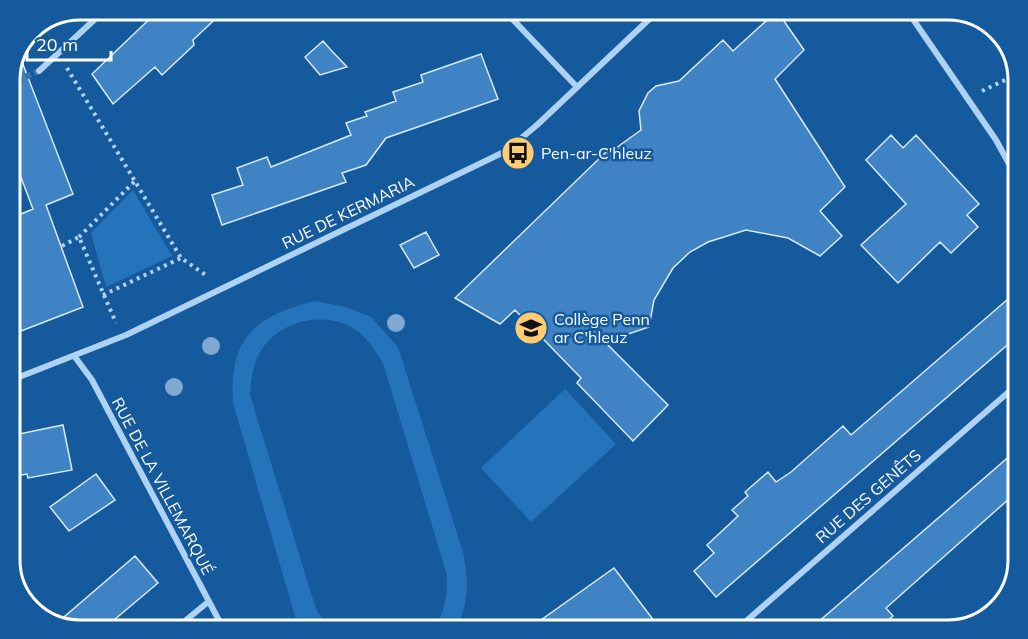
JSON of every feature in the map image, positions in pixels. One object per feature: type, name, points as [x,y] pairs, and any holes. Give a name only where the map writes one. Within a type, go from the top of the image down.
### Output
[{"type":"street","points":[[39,71],[95,20]]},
{"type":"street","points":[[514,20],[577,87]]},
{"type":"street","name":"RUE DE KERMARIA","points":[[20,377],[126,335],[506,151],[648,20]]},
{"type":"street","points":[[914,20],[996,140],[1008,162]]},
{"type":"street","name":"RUE DE LA VILLEMARQUÉ","points":[[75,357],[92,380],[218,620]]},
{"type":"street","name":"RUE DES GENÊTS","points":[[747,620],[1008,393]]},
{"type":"street","points":[[186,620],[208,602]]},
{"type":"path","points":[[60,54],[76,85],[181,258],[224,287]]},
{"type":"path","points":[[967,98],[1008,79]]},
{"type":"path","points":[[62,246],[80,237],[135,181]]},
{"type":"path","points":[[80,237],[112,317]]},
{"type":"path","points":[[103,295],[181,258]]},
{"type":"shaded area","points":[[133,190],[172,256],[106,287],[91,233]]},
{"type":"shaded area","points":[[315,301],[346,307],[371,317],[398,347],[463,552],[467,592],[460,620],[438,620],[446,598],[447,575],[383,363],[360,333],[348,325],[320,319],[291,325],[278,332],[259,354],[251,379],[250,395],[316,609],[323,620],[296,620],[233,403],[233,380],[241,346],[262,322],[294,307]]},
{"type":"shaded area","points":[[565,389],[616,444],[531,522],[481,468]]},
{"type":"building","points":[[148,20],[214,20],[193,40],[194,45],[162,75],[155,67],[113,104],[92,74]]},
{"type":"building","points":[[767,20],[783,20],[804,50],[775,79],[845,187],[820,211],[842,236],[820,256],[788,238],[746,230],[708,242],[690,252],[673,268],[654,300],[649,327],[605,342],[668,405],[633,441],[577,383],[581,378],[515,310],[500,324],[455,298],[606,152],[609,153],[641,130],[639,111],[648,93],[656,86],[679,81],[723,40],[733,51]]},
{"type":"building","points":[[323,41],[347,67],[320,75],[305,57]]},
{"type":"building","points":[[481,54],[498,99],[386,138],[366,165],[342,173],[346,182],[222,225],[212,195],[243,185],[237,168],[267,157],[271,167],[351,135],[346,123],[367,116],[365,112],[396,101],[393,92],[423,82],[421,75]]},
{"type":"building","points":[[22,63],[73,194],[46,205],[83,307],[21,331],[20,214],[33,209],[20,175],[20,76]]},
{"type":"building","points":[[891,135],[903,148],[916,135],[979,204],[967,215],[978,227],[951,253],[940,242],[898,283],[861,245],[906,204],[866,160]]},
{"type":"building","points":[[426,232],[439,255],[414,268],[400,245]]},
{"type":"building","points":[[1008,299],[1008,345],[716,597],[694,571],[714,553],[707,545],[738,516],[732,510],[748,496],[745,492],[768,472],[776,482],[791,472],[843,426],[851,435]]},
{"type":"building","points":[[63,425],[72,470],[28,478],[27,474],[20,475],[20,434]]},
{"type":"building","points":[[1008,458],[1008,500],[886,608],[893,616],[888,620],[821,620]]},
{"type":"building","points":[[96,474],[115,500],[69,531],[50,507]]},
{"type":"building","points":[[135,556],[158,583],[114,620],[80,620],[64,617]]},
{"type":"building","points":[[614,568],[653,620],[541,620]]},
{"type":"tunnel","points":[[20,79],[39,71]]},
{"type":"place","name":"Pen-ar-C'hleuz","points":[[518,153]]},
{"type":"place","name":"Collège Penn ar C'hleuz","points":[[531,328]]}]
